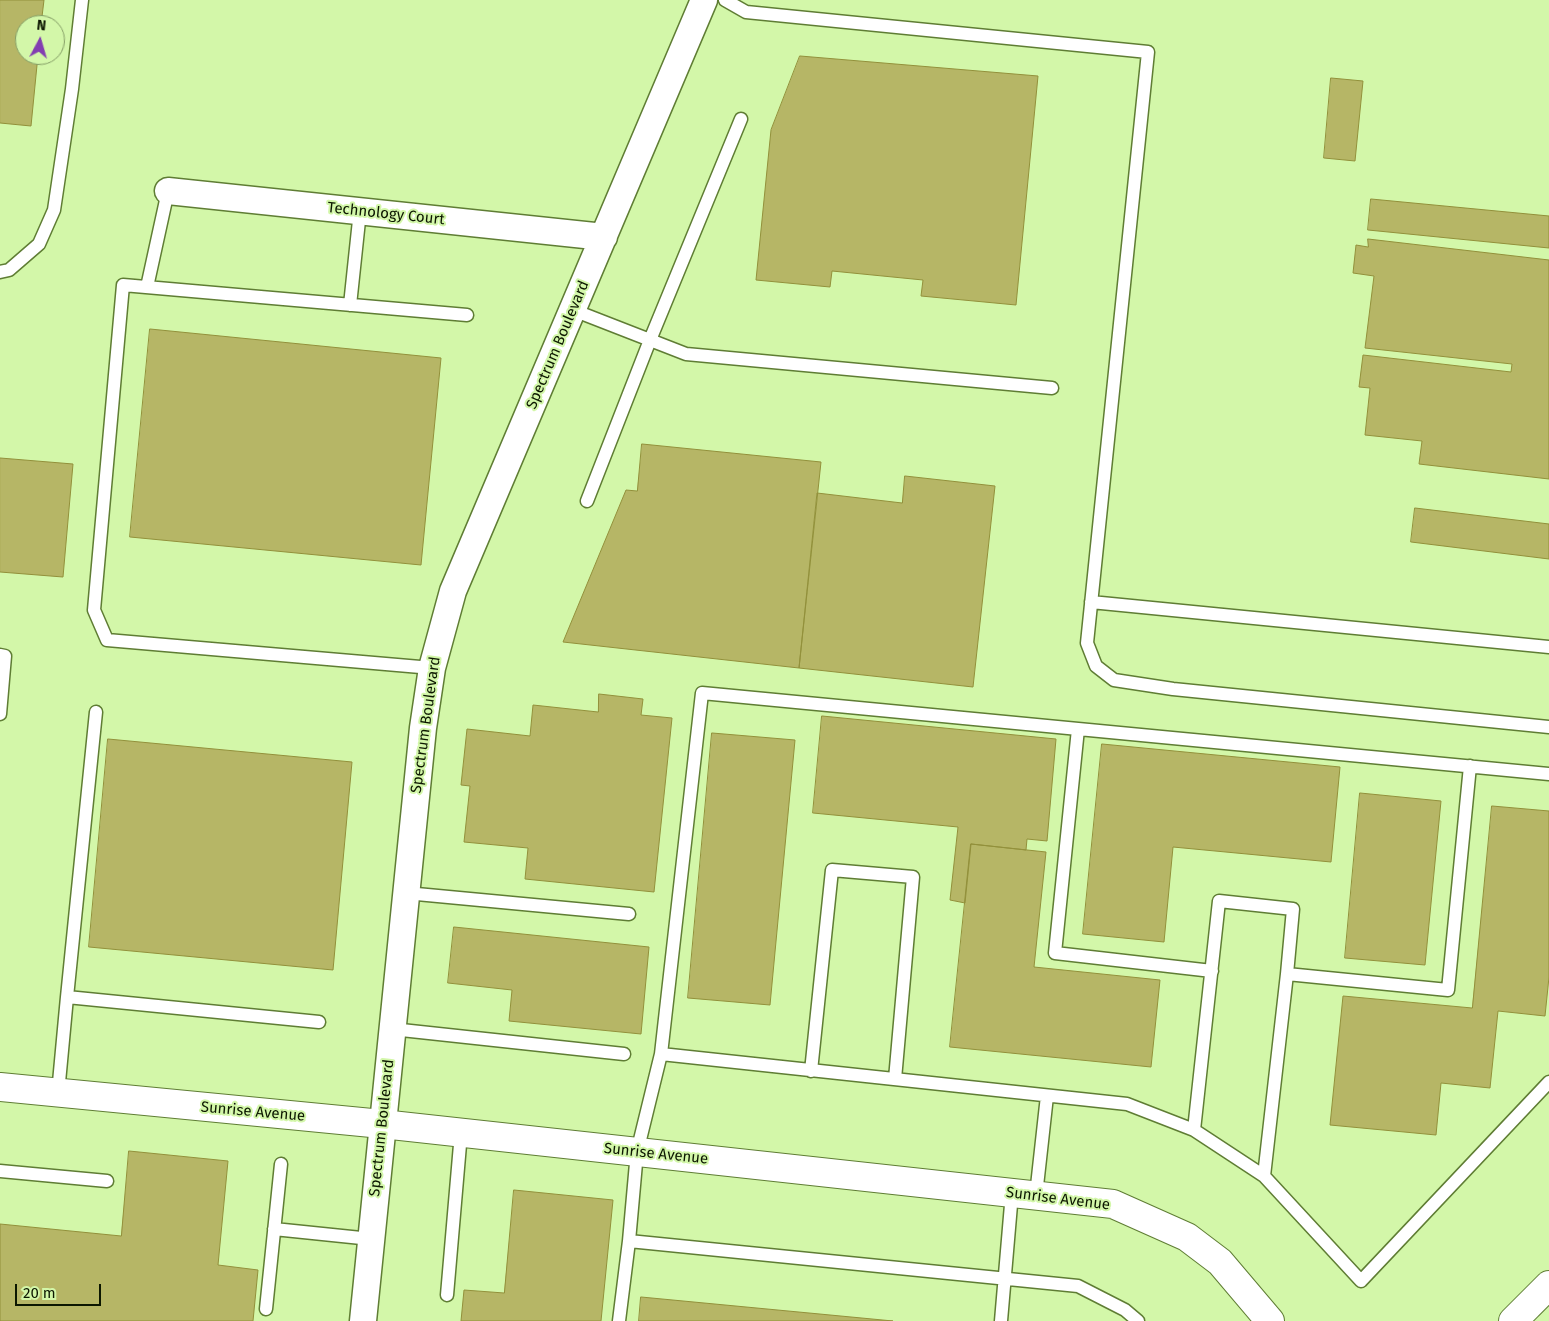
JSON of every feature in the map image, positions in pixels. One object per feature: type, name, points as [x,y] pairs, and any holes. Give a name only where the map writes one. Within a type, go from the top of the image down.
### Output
[{"type":"street","name":"Spectrum Boulevard","points":[[363,1321],[423,728],[432,668],[453,592],[704,0]]},
{"type":"street","name":"Technology Court","points":[[168,191],[604,237]]},
{"type":"street","name":"Sunrise Avenue","points":[[0,1087],[382,1124],[1113,1204],[1187,1237],[1220,1262],[1270,1321]]},
{"type":"street","points":[[1513,1321],[1549,1285]]},
{"type":"lane","points":[[0,272],[9,270],[39,244],[54,210],[72,89],[82,0]]},
{"type":"lane","points":[[725,0],[746,12],[1148,52],[1087,643],[1096,666],[1114,680],[1173,689],[1549,727]]},
{"type":"lane","points":[[587,501],[650,340],[741,119]]},
{"type":"lane","points":[[147,287],[168,191]]},
{"type":"lane","points":[[350,305],[360,211]]},
{"type":"lane","points":[[432,668],[107,640],[94,610],[123,285],[467,315]]},
{"type":"lane","points":[[573,310],[686,354],[1052,388]]},
{"type":"lane","points":[[1091,602],[1549,647]]},
{"type":"lane","points":[[0,655],[6,656],[0,714]]},
{"type":"lane","points":[[619,1321],[637,1152],[661,1054],[702,694],[1549,774]]},
{"type":"lane","points":[[58,1093],[96,712]]},
{"type":"lane","points":[[1078,729],[1055,953],[1212,970]]},
{"type":"lane","points":[[1287,974],[1448,990],[1470,766]]},
{"type":"lane","points":[[811,1071],[832,870],[913,877],[895,1079]]},
{"type":"lane","points":[[406,892],[629,914]]},
{"type":"lane","points":[[1194,1130],[1219,901],[1293,909],[1264,1176]]},
{"type":"lane","points":[[67,997],[319,1022]]},
{"type":"lane","points":[[392,1030],[624,1054]]},
{"type":"lane","points":[[661,1054],[1127,1104],[1194,1130],[1264,1176],[1361,1281],[1549,1082]]},
{"type":"lane","points":[[1002,1321],[1005,1279],[1047,1096]]},
{"type":"lane","points":[[447,1295],[461,1133]]},
{"type":"lane","points":[[266,1309],[281,1164]]},
{"type":"lane","points":[[0,1170],[107,1181]]},
{"type":"lane","points":[[274,1228],[371,1239]]},
{"type":"lane","points":[[629,1241],[1078,1286],[1125,1310],[1138,1321]]},
{"type":"building","points":[[0,0],[44,0],[42,15],[15,15],[15,65],[37,65],[31,126],[0,123]]},
{"type":"building","points":[[800,56],[1038,76],[1016,305],[921,296],[923,280],[832,271],[830,287],[756,280],[771,130]]},
{"type":"building","points":[[1331,78],[1363,81],[1355,161],[1324,158]]},
{"type":"building","points":[[1371,199],[1549,216],[1549,248],[1368,230]]},
{"type":"building","points":[[1368,239],[1549,260],[1549,479],[1419,464],[1422,441],[1365,435],[1370,388],[1359,387],[1363,355],[1511,372],[1512,364],[1365,348],[1374,276],[1353,273],[1356,245],[1368,247]]},
{"type":"building","points":[[150,329],[441,358],[421,565],[130,537]]},
{"type":"building","points":[[642,444],[821,462],[799,668],[563,642],[626,490],[637,491]]},
{"type":"building","points":[[0,458],[73,464],[63,577],[0,572]]},
{"type":"building","points":[[905,476],[995,486],[973,687],[799,668],[817,493],[902,503]]},
{"type":"building","points":[[1415,508],[1549,524],[1549,559],[1411,542]]},
{"type":"building","points":[[599,694],[643,699],[641,715],[672,718],[654,892],[525,879],[528,848],[464,842],[470,786],[461,785],[467,729],[530,736],[533,705],[598,712]]},
{"type":"building","points":[[822,716],[1056,739],[1047,841],[1027,839],[1026,850],[971,844],[965,903],[950,900],[958,827],[813,813]]},
{"type":"building","points":[[712,733],[795,740],[770,1005],[688,998]]},
{"type":"building","points":[[108,739],[352,762],[333,970],[89,947]]},
{"type":"building","points":[[1102,744],[1340,767],[1331,862],[1173,847],[1164,942],[1083,934]]},
{"type":"building","points":[[1360,793],[1441,801],[1425,965],[1345,958]]},
{"type":"building","points":[[1492,806],[1549,811],[1549,977],[1545,1016],[1498,1011],[1490,1088],[1441,1083],[1436,1135],[1330,1125],[1343,996],[1472,1008]]},
{"type":"building","points":[[971,844],[1046,852],[1034,967],[1160,980],[1151,1067],[950,1047]]},
{"type":"building","points":[[454,927],[649,947],[641,1034],[509,1021],[512,990],[448,983]]},
{"type":"building","points":[[129,1151],[228,1161],[218,1265],[258,1270],[253,1321],[0,1321],[0,1224],[121,1236]]},
{"type":"building","points":[[514,1190],[613,1200],[601,1321],[461,1321],[464,1290],[504,1293]]},
{"type":"building","points":[[641,1297],[893,1321],[639,1321]]}]
